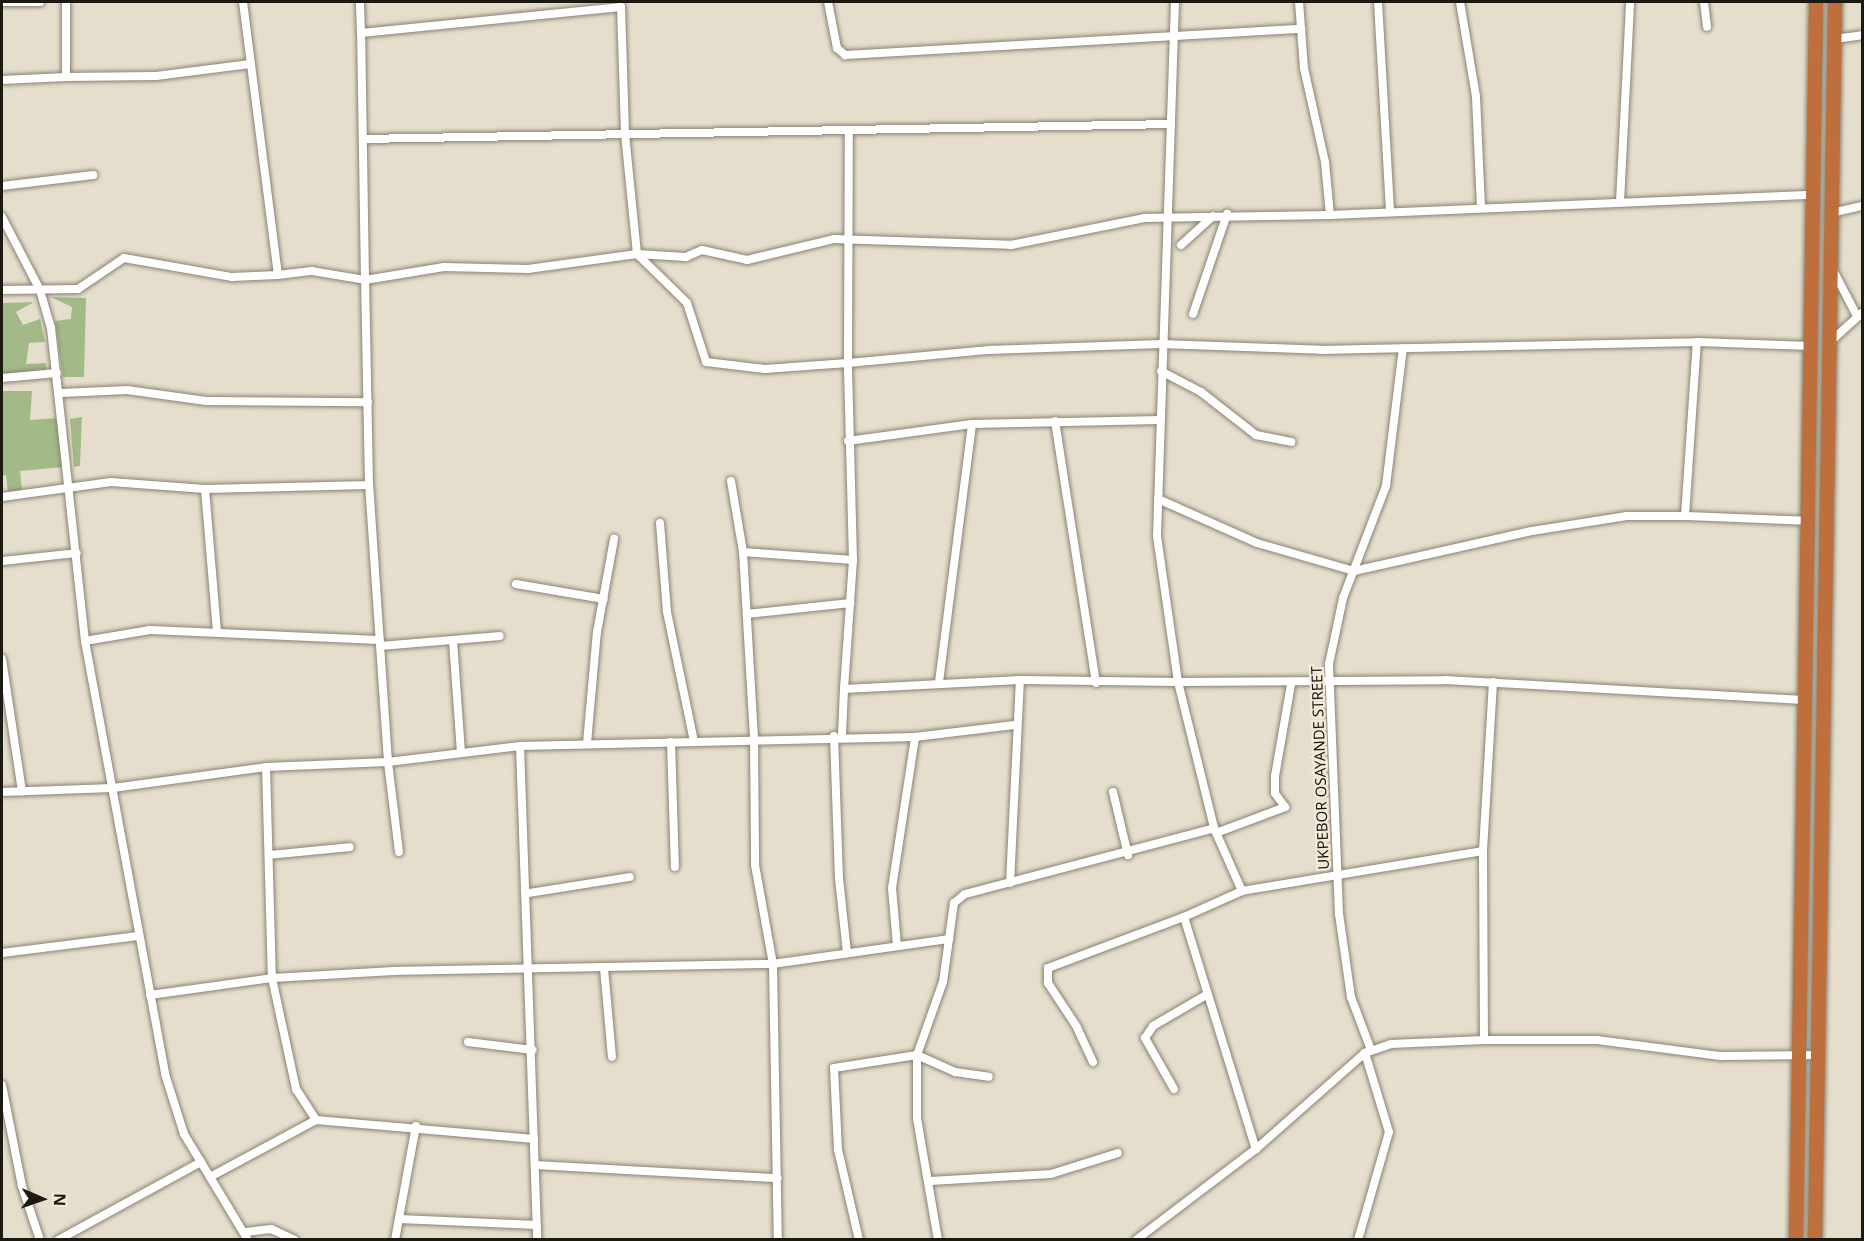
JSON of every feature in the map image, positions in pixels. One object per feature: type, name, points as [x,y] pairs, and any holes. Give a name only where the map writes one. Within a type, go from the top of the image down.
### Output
[{"type":"highway","points":[[1796,1239],[1797,1056],[1816,2]]},
{"type":"highway","points":[[1815,1239],[1835,2]]},
{"type":"street","points":[[2,2],[40,2]]},
{"type":"street","points":[[66,2],[66,77]]},
{"type":"street","points":[[243,2],[279,275]]},
{"type":"street","points":[[360,2],[369,485],[388,762],[399,852]]},
{"type":"street","points":[[828,2],[837,48],[845,55],[1173,34],[1301,29]]},
{"type":"street","points":[[1175,2],[1161,344],[1158,561],[1178,682],[1215,830],[1242,891]]},
{"type":"street","points":[[1299,2],[1301,29],[1330,215]]},
{"type":"street","points":[[1378,2],[1390,210]]},
{"type":"street","points":[[1460,2],[1476,96],[1481,207]]},
{"type":"street","points":[[1620,202],[1630,2]]},
{"type":"street","points":[[1704,2],[1707,27]]},
{"type":"street","points":[[361,33],[611,3],[621,7],[625,133],[637,254],[687,303],[706,362],[765,369],[989,350],[1161,344],[1403,348],[1697,342],[1810,346]]},
{"type":"street","points":[[1835,39],[1863,35]]},
{"type":"street","points":[[2,80],[165,75],[250,64]]},
{"type":"street","points":[[363,139],[625,133],[849,132],[1171,124]]},
{"type":"street","points":[[848,953],[839,878],[838,736],[844,689],[853,560],[848,441],[852,238],[849,132]]},
{"type":"street","points":[[2,186],[93,176]]},
{"type":"street","points":[[2,290],[78,289],[124,258],[232,277],[312,271],[365,280],[444,267],[538,268],[637,254],[686,257],[702,250],[747,260],[852,238],[1011,245],[1136,219],[1166,219],[1216,214],[1330,215],[1390,210],[1813,195]]},
{"type":"street","points":[[1831,213],[1863,206]]},
{"type":"street","points":[[1181,245],[1216,214]]},
{"type":"street","points":[[1193,314],[1227,214]]},
{"type":"street","points":[[2,217],[40,290],[61,393],[85,640],[138,936],[184,1134],[247,1236],[271,1229],[295,1239]]},
{"type":"street","points":[[1828,345],[1859,314],[1831,266]]},
{"type":"street","points":[[1685,516],[1697,342]]},
{"type":"street","name":"UKPEBOR OSAYANDE STREET","points":[[1358,1239],[1389,1132],[1351,997],[1339,914],[1330,643],[1354,571],[1375,525],[1395,449],[1403,348]]},
{"type":"street","points":[[1161,371],[1201,392],[1256,435],[1291,442]]},
{"type":"street","points":[[2,378],[57,373]]},
{"type":"street","points":[[61,393],[127,390],[206,401],[369,402]]},
{"type":"street","points":[[848,441],[972,424],[1160,420]]},
{"type":"street","points":[[1055,421],[1096,683]]},
{"type":"street","points":[[939,682],[972,424]]},
{"type":"street","points":[[731,482],[743,552],[747,614],[754,740],[755,865],[773,964],[778,1239]]},
{"type":"street","points":[[2,497],[71,485],[204,489],[369,485]]},
{"type":"street","points":[[204,489],[217,633]]},
{"type":"street","points":[[1158,499],[1257,543],[1354,571],[1532,531],[1627,516],[1807,521]]},
{"type":"street","points":[[660,523],[667,612],[694,741]]},
{"type":"street","points":[[587,743],[604,599],[614,539]]},
{"type":"street","points":[[743,552],[853,560]]},
{"type":"street","points":[[2,561],[77,553]]},
{"type":"street","points":[[516,584],[604,599]]},
{"type":"street","points":[[747,614],[850,603]]},
{"type":"street","points":[[85,640],[150,630],[381,643],[453,641],[500,636]]},
{"type":"street","points":[[453,641],[461,753]]},
{"type":"street","points":[[2,659],[3,686],[22,792]]},
{"type":"street","points":[[1010,883],[1014,725],[1020,680]]},
{"type":"street","points":[[844,689],[939,682],[1020,680],[1096,683],[1291,684],[1493,682],[1803,700]]},
{"type":"street","points":[[1484,1040],[1483,851],[1493,682]]},
{"type":"street","points":[[938,1239],[930,1181],[917,1119],[916,1055],[943,982],[958,898],[1128,855],[1285,807],[1275,793],[1275,776],[1291,684]]},
{"type":"street","points":[[2,792],[113,788],[266,767],[388,762],[520,746],[838,736],[915,737],[1014,725]]},
{"type":"street","points":[[897,946],[892,888],[908,811],[915,737]]},
{"type":"street","points":[[670,742],[675,867]]},
{"type":"street","points":[[520,746],[529,893],[537,1239]]},
{"type":"street","points":[[266,767],[272,978],[296,1089],[316,1120]]},
{"type":"street","points":[[1113,792],[1128,855]]},
{"type":"street","points":[[269,855],[350,847]]},
{"type":"street","points":[[1093,1062],[1077,1027],[1048,983],[1048,968],[1184,917],[1242,891],[1339,872],[1483,851]]},
{"type":"street","points":[[529,893],[630,877]]},
{"type":"street","points":[[1184,917],[1206,995],[1256,1149]]},
{"type":"street","points":[[2,952],[138,936]]},
{"type":"street","points":[[150,995],[272,978],[773,964],[949,939]]},
{"type":"street","points":[[604,968],[612,1057]]},
{"type":"street","points":[[1174,1089],[1145,1038],[1154,1026],[1206,995]]},
{"type":"street","points":[[1136,1239],[1256,1149],[1368,1051],[1402,1043],[1598,1040],[1711,1055],[1817,1055]]},
{"type":"street","points":[[468,1042],[533,1050]]},
{"type":"street","points":[[859,1239],[838,1150],[832,1074],[842,1064],[916,1055],[955,1072],[989,1077]]},
{"type":"street","points":[[2,1085],[22,1186],[40,1239]]},
{"type":"street","points":[[210,1177],[316,1120],[416,1126],[534,1139]]},
{"type":"street","points":[[395,1239],[416,1126]]},
{"type":"street","points":[[930,1181],[1051,1174],[1118,1153]]},
{"type":"street","points":[[58,1239],[201,1162]]},
{"type":"street","points":[[535,1165],[778,1178]]},
{"type":"street","points":[[399,1219],[537,1225]]},
{"type":"green space","points":[[51,297],[86,298],[84,377],[63,377],[55,321],[71,319],[72,307]]},
{"type":"green space","points":[[34,302],[16,312],[23,325],[40,319],[45,342],[29,343],[26,364],[46,363],[46,375],[2,376],[2,303]]},
{"type":"green space","points":[[2,391],[32,391],[30,420],[59,418],[64,467],[20,471],[22,491],[8,493],[6,475],[2,476]]},
{"type":"green space","points":[[82,417],[80,466],[74,467],[70,419]]}]
